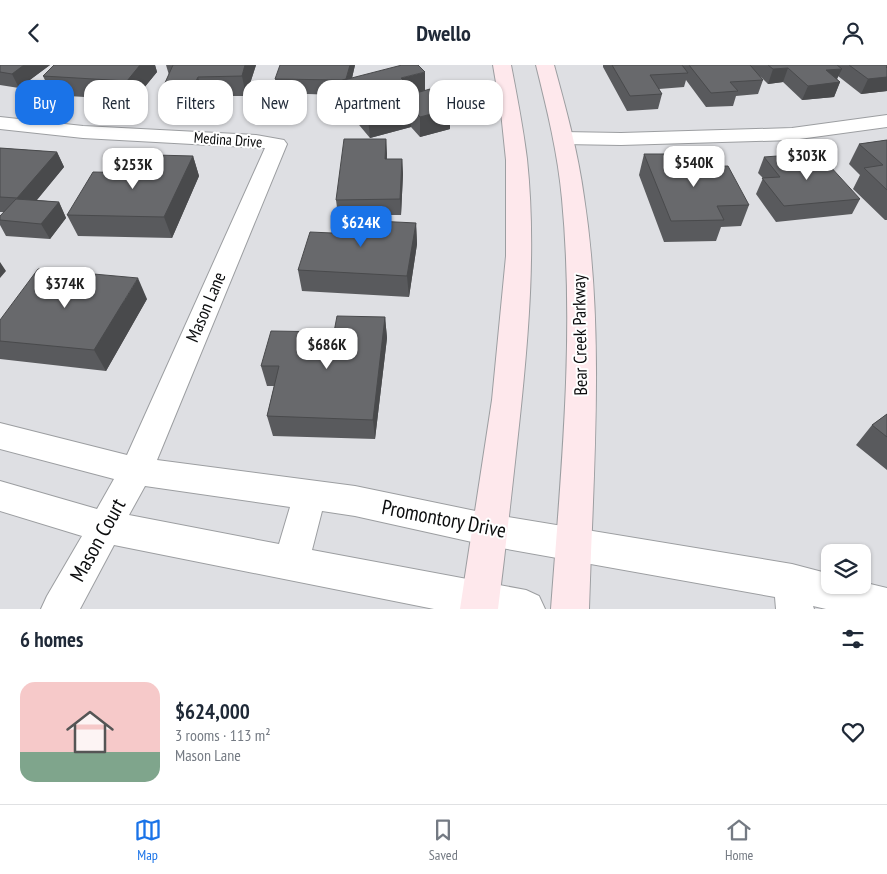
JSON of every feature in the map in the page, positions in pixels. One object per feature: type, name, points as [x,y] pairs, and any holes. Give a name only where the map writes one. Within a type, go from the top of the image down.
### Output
[{"type":"main road","points":[[480,605],[507,399],[517,293],[519,207],[513,138],[502,65]]},
{"type":"main road","name":"Bear Creek Parkway","points":[[545,65],[563,138],[575,209],[581,298],[580,408],[570,609]]},
{"type":"street","points":[[563,138],[621,139],[792,134],[887,121]]},
{"type":"street","name":"Medina Drive","points":[[0,123],[83,132],[276,143]]},
{"type":"street","name":"Mason Lane","points":[[136,471],[276,143]]},
{"type":"street","name":"Promontory Drive","points":[[0,436],[136,471],[354,501],[490,530],[573,543],[794,596],[887,607]]},
{"type":"street","name":"Mason Court","points":[[60,609],[136,471]]},
{"type":"street","points":[[291,563],[310,495]]},
{"type":"street","points":[[0,496],[106,527],[291,563],[480,605],[526,609]]},
{"type":"building","points":[[0,65],[24,65],[12,74],[0,72]]},
{"type":"building","points":[[54,65],[140,65],[128,80],[43,76]]},
{"type":"building","points":[[173,65],[245,65],[242,76],[198,77],[196,80],[166,80]]},
{"type":"building","points":[[280,65],[350,65],[346,79],[342,80],[275,79]]},
{"type":"building","points":[[402,65],[418,65],[425,72],[401,78],[403,80],[344,80]]},
{"type":"building","points":[[612,65],[682,65],[688,73],[650,75],[662,94],[630,96]]},
{"type":"building","points":[[689,65],[750,65],[763,80],[730,82],[738,91],[711,93]]},
{"type":"building","points":[[768,65],[837,65],[842,69],[826,70],[840,82],[808,86],[788,68],[773,69]]},
{"type":"building","points":[[849,65],[887,65],[887,77],[868,79]]},
{"type":"building","points":[[429,89],[429,115],[420,117],[419,92]]},
{"type":"building","points":[[344,139],[386,139],[385,159],[402,159],[400,199],[336,200]]},
{"type":"building","points":[[887,140],[887,190],[864,168],[883,165],[859,144]]},
{"type":"building","points":[[0,148],[57,152],[17,198],[0,197]]},
{"type":"building","points":[[818,153],[860,199],[784,206],[762,178],[780,177],[764,157]]},
{"type":"building","points":[[644,154],[682,154],[689,167],[728,166],[749,205],[717,206],[724,220],[671,221]]},
{"type":"building","points":[[155,155],[193,156],[164,217],[67,215],[93,172],[145,173]]},
{"type":"building","points":[[16,199],[59,202],[41,224],[0,220],[0,216]]},
{"type":"building","points":[[336,219],[416,223],[407,276],[298,270],[310,232],[332,233]]},
{"type":"building","points":[[38,269],[138,278],[94,350],[0,341],[0,320]]},
{"type":"building","points":[[337,316],[385,317],[373,420],[267,416],[279,366],[261,366],[271,331],[334,332]]},
{"type":"building","points":[[887,414],[887,437],[872,425]]}]
